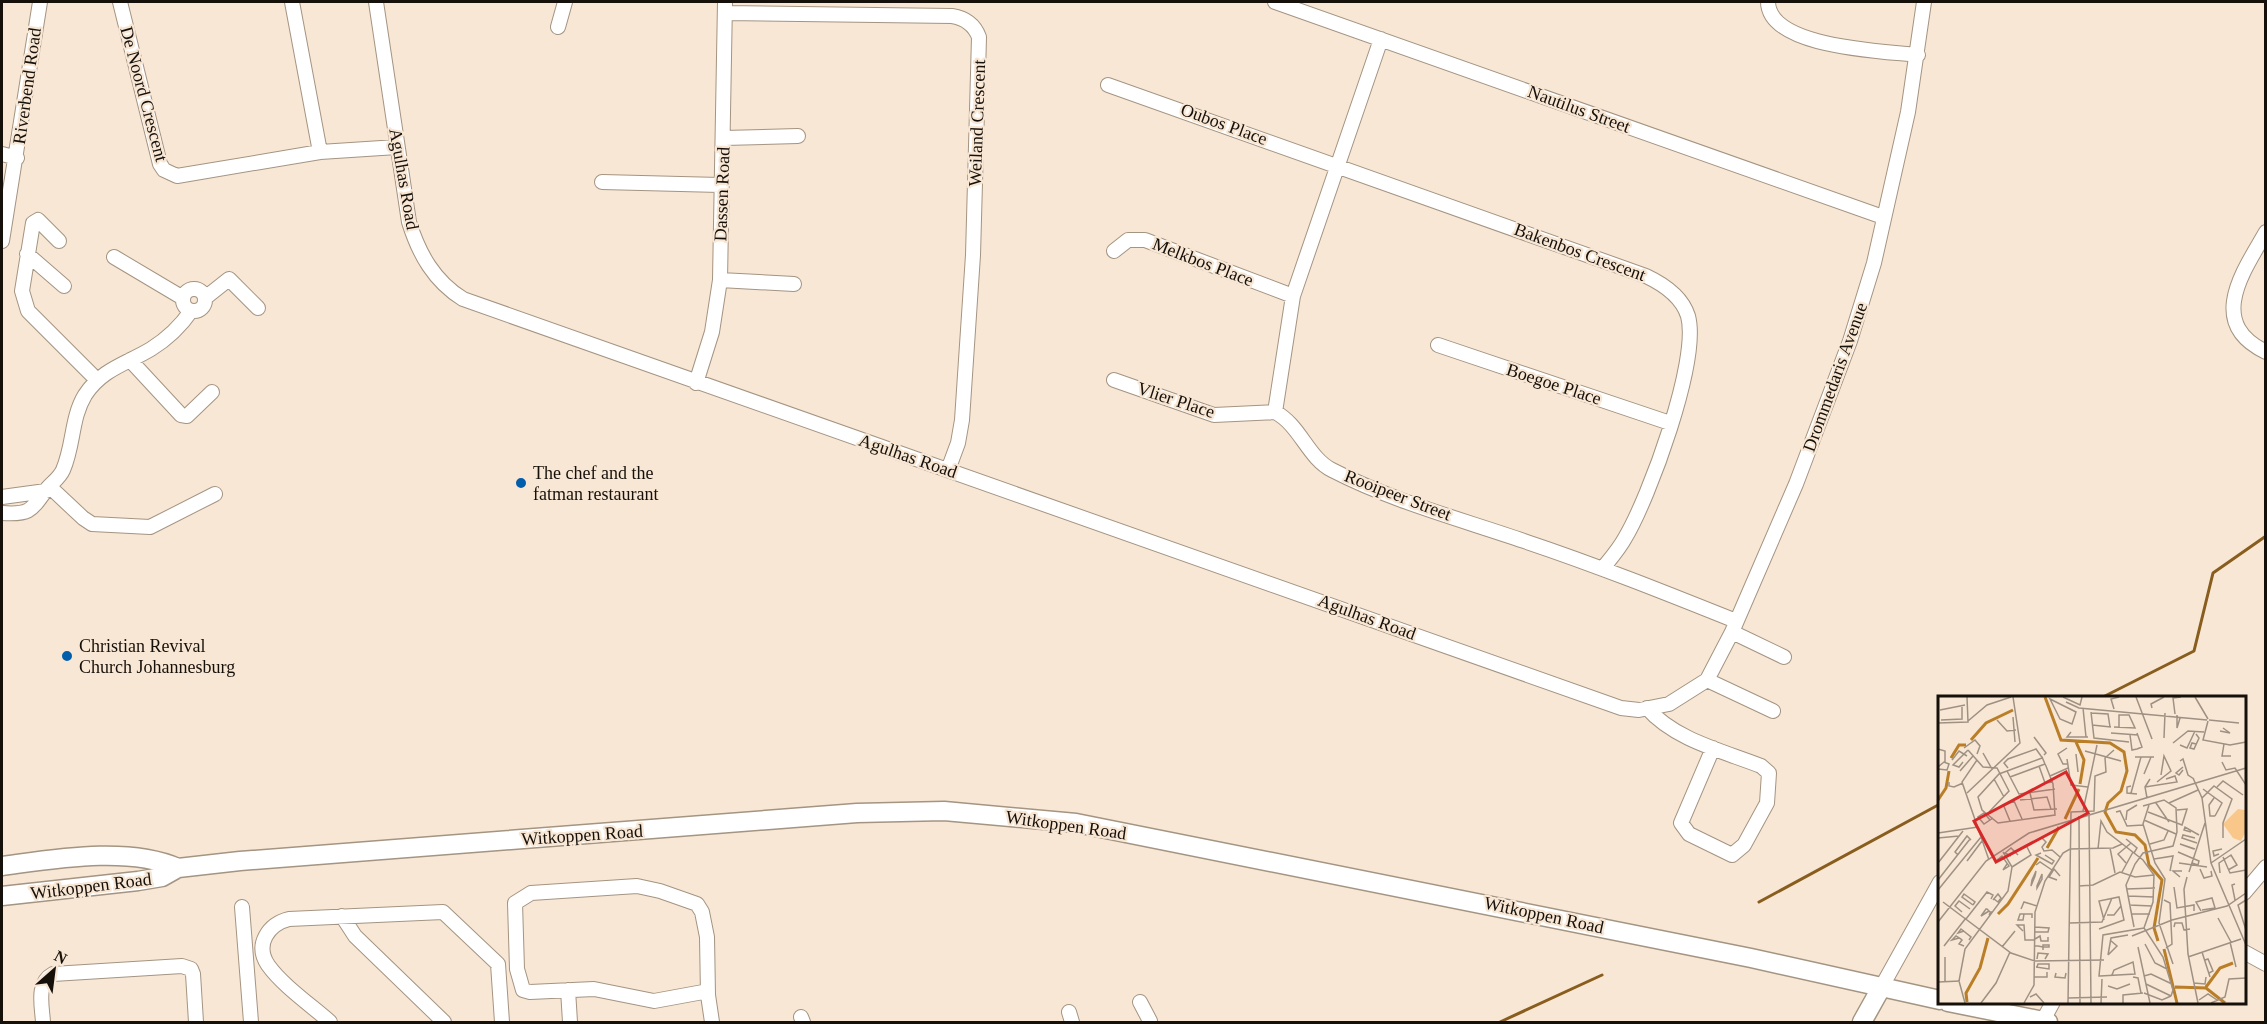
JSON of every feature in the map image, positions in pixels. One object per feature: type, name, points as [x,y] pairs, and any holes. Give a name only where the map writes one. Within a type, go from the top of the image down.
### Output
[{"type":"main road","name":"Witkoppen Road","points":[[2,866],[86,857],[151,859],[178,867],[857,813],[944,811],[1076,823],[1717,951],[1938,1000]]},
{"type":"main road","name":"Witkoppen Road","points":[[2,896],[138,881],[162,877],[178,867]]},
{"type":"main road","points":[[1862,1023],[1881,988]]},
{"type":"main road","points":[[1953,1003],[2044,1022]]},
{"type":"street","name":"Riverbend Road","points":[[2,241],[40,2]]},
{"type":"street","name":"De Noord Crescent","points":[[120,2],[160,164],[164,170],[177,176],[321,152],[397,147]]},
{"type":"street","points":[[292,2],[321,152]]},
{"type":"street","name":"Agulhas Road","points":[[376,2],[406,209],[416,243],[429,267],[448,290],[479,306],[1621,708],[1652,708]]},
{"type":"street","points":[[558,27],[565,2]]},
{"type":"street","name":"Nautilus Street","points":[[1275,2],[1883,218]]},
{"type":"street","points":[[1768,2],[1776,22],[1794,32],[1849,48],[1918,55]]},
{"type":"street","name":"Drommedaris Avenue","points":[[1652,708],[1683,697],[1707,680],[1734,627],[1796,484],[1850,341],[1874,263],[1918,55],[1924,2]]},
{"type":"street","name":"Dassen Road","points":[[696,383],[712,332],[720,280],[725,7]]},
{"type":"street","name":"Weiland Crescent","points":[[725,7],[952,16],[968,21],[977,30],[979,81],[973,255],[962,420],[948,470]]},
{"type":"street","points":[[1275,412],[1293,296],[1381,39]]},
{"type":"street","name":"Oubos Place","points":[[1108,85],[1339,166]]},
{"type":"street","points":[[724,138],[798,136]]},
{"type":"street","points":[[2,154],[17,158]]},
{"type":"street","name":"Bakenbos Crescent","points":[[1339,166],[1646,276],[1667,288],[1687,313],[1690,338],[1682,381],[1670,423],[1649,485],[1626,537],[1603,568]]},
{"type":"street","points":[[602,182],[720,185]]},
{"type":"street","points":[[59,241],[38,220],[31,227],[22,291],[28,311],[96,379]]},
{"type":"street","points":[[2265,232],[2237,282],[2232,301],[2234,314],[2243,337],[2265,352]]},
{"type":"street","name":"Melkbos Place","points":[[1114,251],[1128,240],[1145,240],[1293,296]]},
{"type":"street","points":[[27,254],[64,285]]},
{"type":"street","points":[[114,257],[183,298]]},
{"type":"street","points":[[2,513],[20,513],[32,509],[63,470],[76,413],[96,379],[151,349],[175,331],[191,311],[203,307],[205,298],[229,279],[258,308]]},
{"type":"street","points":[[720,280],[794,284]]},
{"type":"street","points":[[191,311],[184,306],[183,298],[188,291],[196,289],[205,298]]},
{"type":"street","name":"Boegoe Place","points":[[1438,345],[1670,423]]},
{"type":"street","points":[[130,360],[181,415],[187,416],[213,392]]},
{"type":"street","name":"Vlier Place","points":[[1114,380],[1214,415],[1275,412]]},
{"type":"street","name":"Rooipeer Street","points":[[1275,412],[1298,431],[1324,464],[1341,475],[1386,494],[1603,568],[1734,627],[1784,657]]},
{"type":"street","points":[[2,497],[48,489],[92,524],[150,527],[215,494]]},
{"type":"street","points":[[1707,680],[1773,711]]},
{"type":"street","points":[[1652,708],[1662,724],[1713,748],[1761,766],[1769,773],[1767,803],[1744,845],[1732,855],[1689,834],[1681,823],[1713,748]]},
{"type":"street","points":[[2246,891],[2265,867]]},
{"type":"street","points":[[708,995],[694,992],[654,1001],[594,989],[530,992],[522,988],[517,969],[514,907],[518,898],[531,893],[637,886],[674,896],[700,907],[707,937],[708,995],[712,1023]]},
{"type":"street","points":[[1881,988],[1938,886]]},
{"type":"street","points":[[242,907],[251,1023]]},
{"type":"street","points":[[330,1023],[268,965],[263,944],[266,933],[278,922],[431,911],[446,913],[498,964],[502,1023]]},
{"type":"street","points":[[342,916],[355,936],[444,1023]]},
{"type":"street","points":[[2246,953],[2265,964]]},
{"type":"street","points":[[43,1023],[41,989],[46,978],[53,974],[182,966],[192,970],[196,1023]]},
{"type":"street","points":[[568,990],[570,1023]]},
{"type":"street","points":[[1140,1002],[1150,1022]]},
{"type":"street","points":[[2044,1022],[2053,1003]]},
{"type":"street","points":[[423,1023],[433,1012]]},
{"type":"waterway","points":[[2105,696],[2194,651],[2213,573],[2266,536]]},
{"type":"waterway","points":[[1759,902],[1938,805]]},
{"type":"waterway","points":[[1500,1022],[1602,975]]},
{"type":"place","name":"The chef and the fatman restaurant","points":[[521,483]]},
{"type":"place","name":"Christian Revival Church Johannesburg","points":[[67,656]]}]
